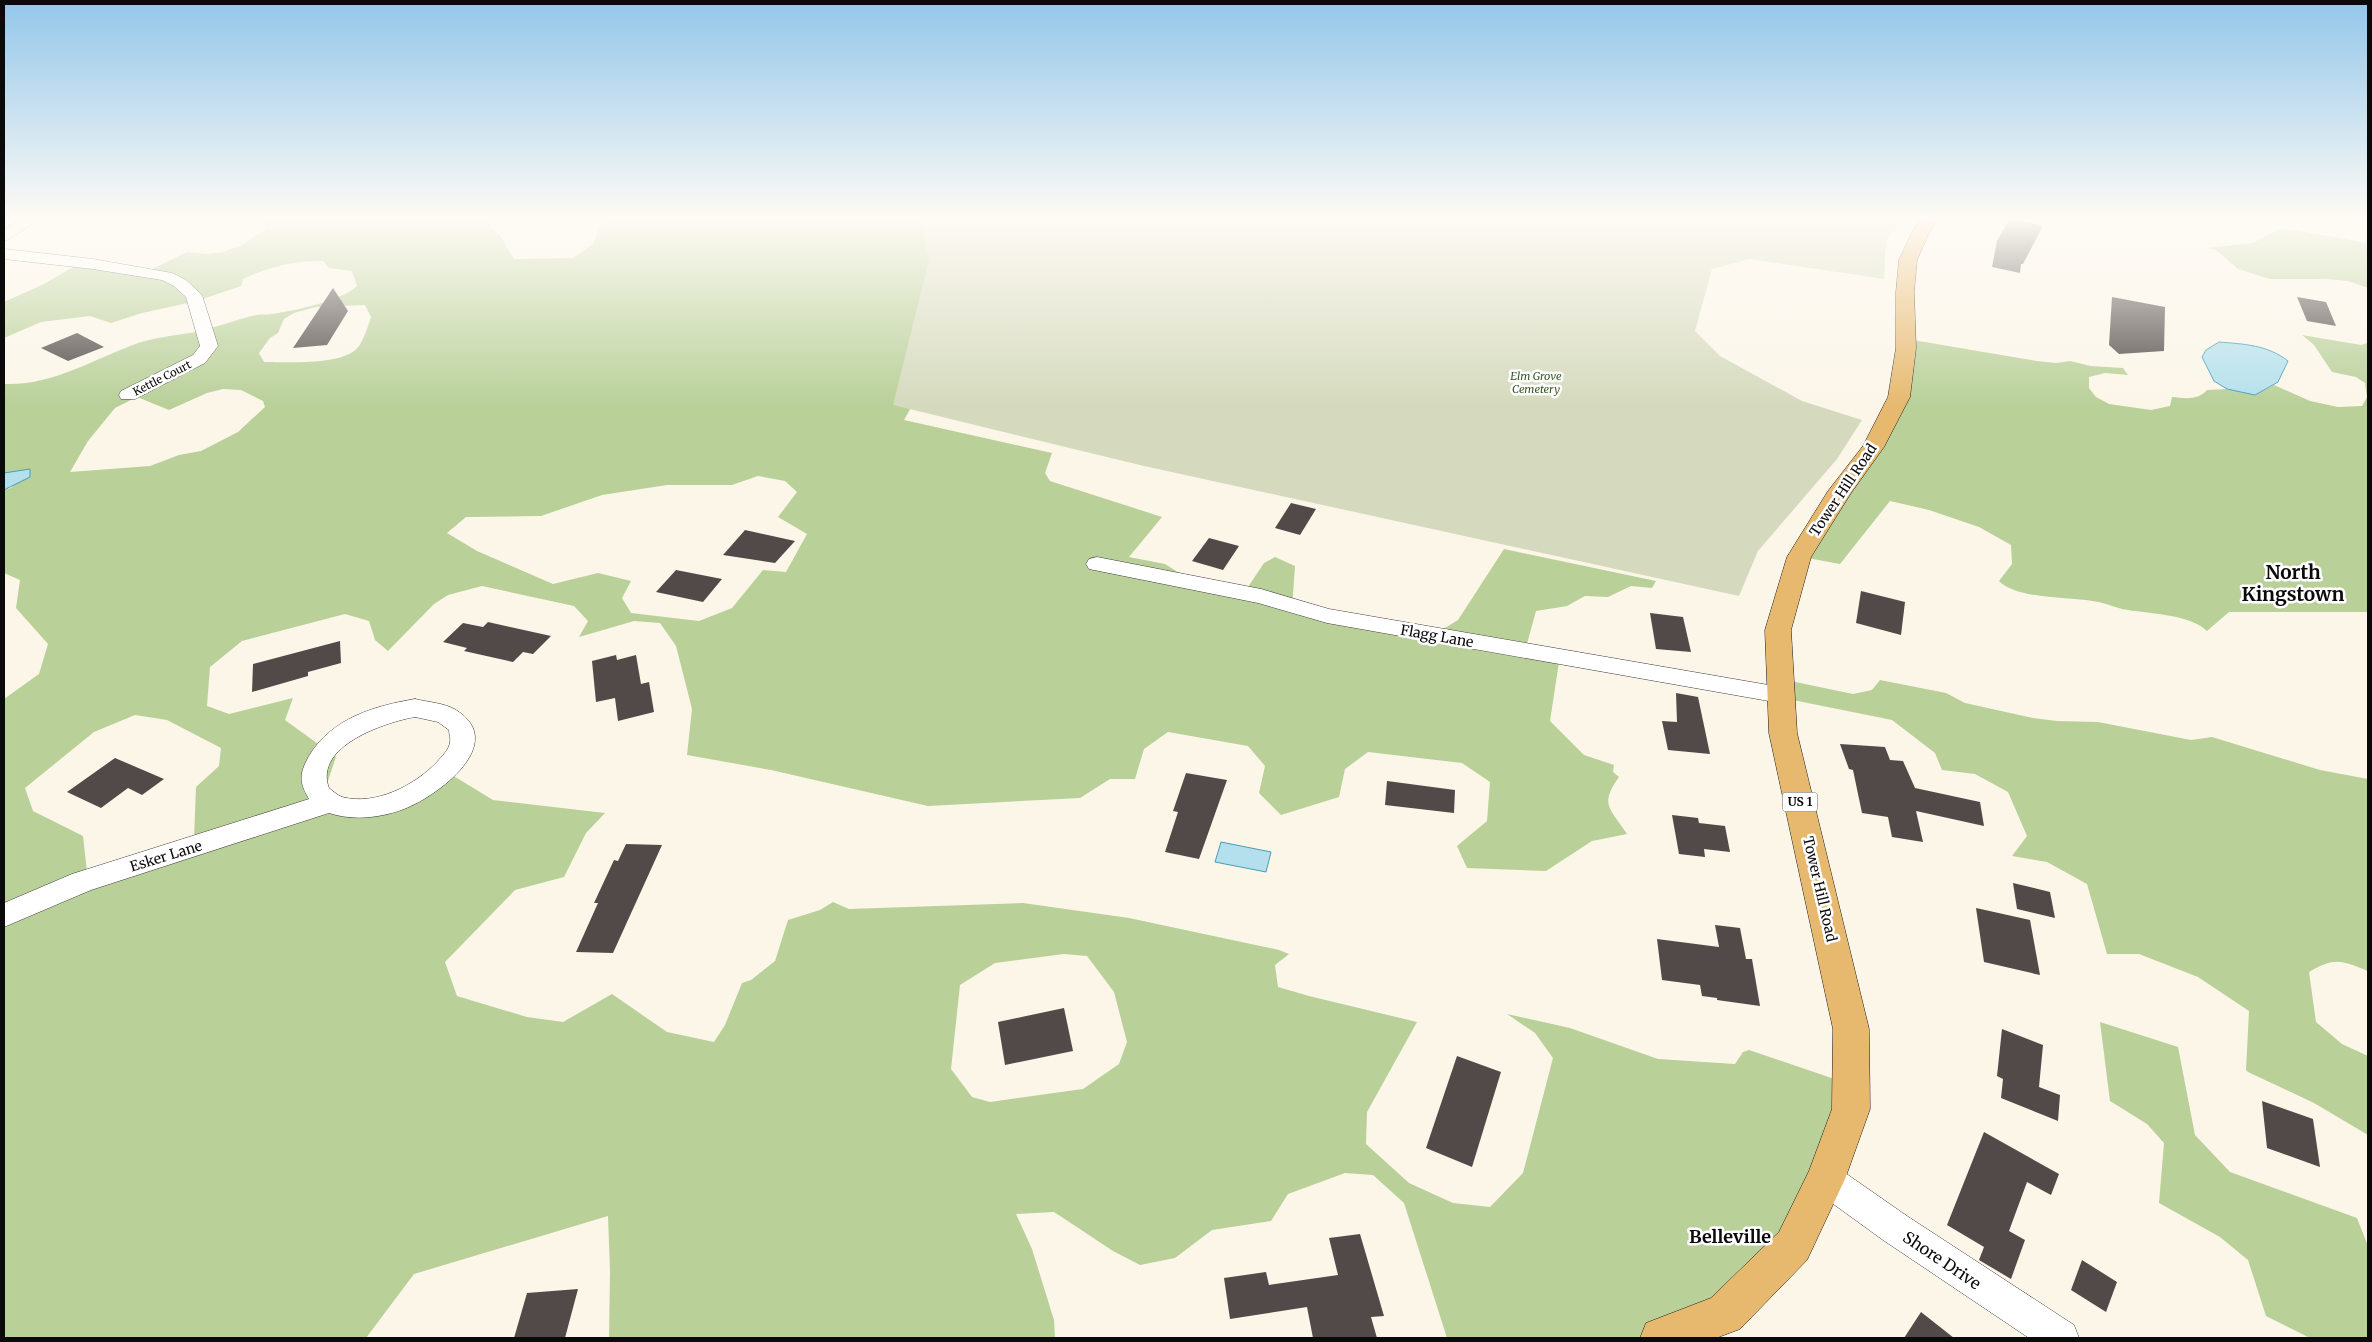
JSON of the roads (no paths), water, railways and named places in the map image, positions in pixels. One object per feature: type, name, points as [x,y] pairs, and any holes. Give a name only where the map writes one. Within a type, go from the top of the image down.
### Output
[{"type":"main road","name":"Tower Hill Road","points":[[1662,1338],[1725,1314],[1792,1246],[1826,1179],[1850,1109],[1851,1029],[1783,733],[1778,630],[1799,558],[1840,491],[1873,447],[1899,397],[1906,348],[1906,280]]},
{"type":"street","name":"Kettle Court","points":[[128,395],[199,359],[209,346],[194,295],[173,280]]},
{"type":"street","name":"Flagg Lane","points":[[1097,564],[1260,596],[1327,616],[1780,695]]},
{"type":"street","name":"Esker Lane","points":[[4,915],[82,882],[330,803],[349,808],[373,807],[401,800],[426,788],[445,773],[458,757],[463,741],[461,727],[451,717],[435,710],[415,708],[369,719],[347,731],[329,746],[318,762],[313,778],[317,792],[330,803]]},
{"type":"street","name":"Shore Drive","points":[[1826,1179],[1895,1228],[2060,1338]]},
{"type":"water","points":[[2219,342],[2264,348],[2288,361],[2278,382],[2255,395],[2227,389],[2214,381],[2202,357],[2206,350]]},
{"type":"water","points":[[30,469],[30,477],[4,490],[4,473]]},
{"type":"water","points":[[1221,842],[1271,852],[1266,872],[1215,862]]},
{"type":"district","name":"North Kingstown","points":[[2293,583]]},
{"type":"district","name":"Belleville","points":[[1730,1237]]},
{"type":"park label","name":"Elm Grove Cemetery","points":[[1536,382]]}]
